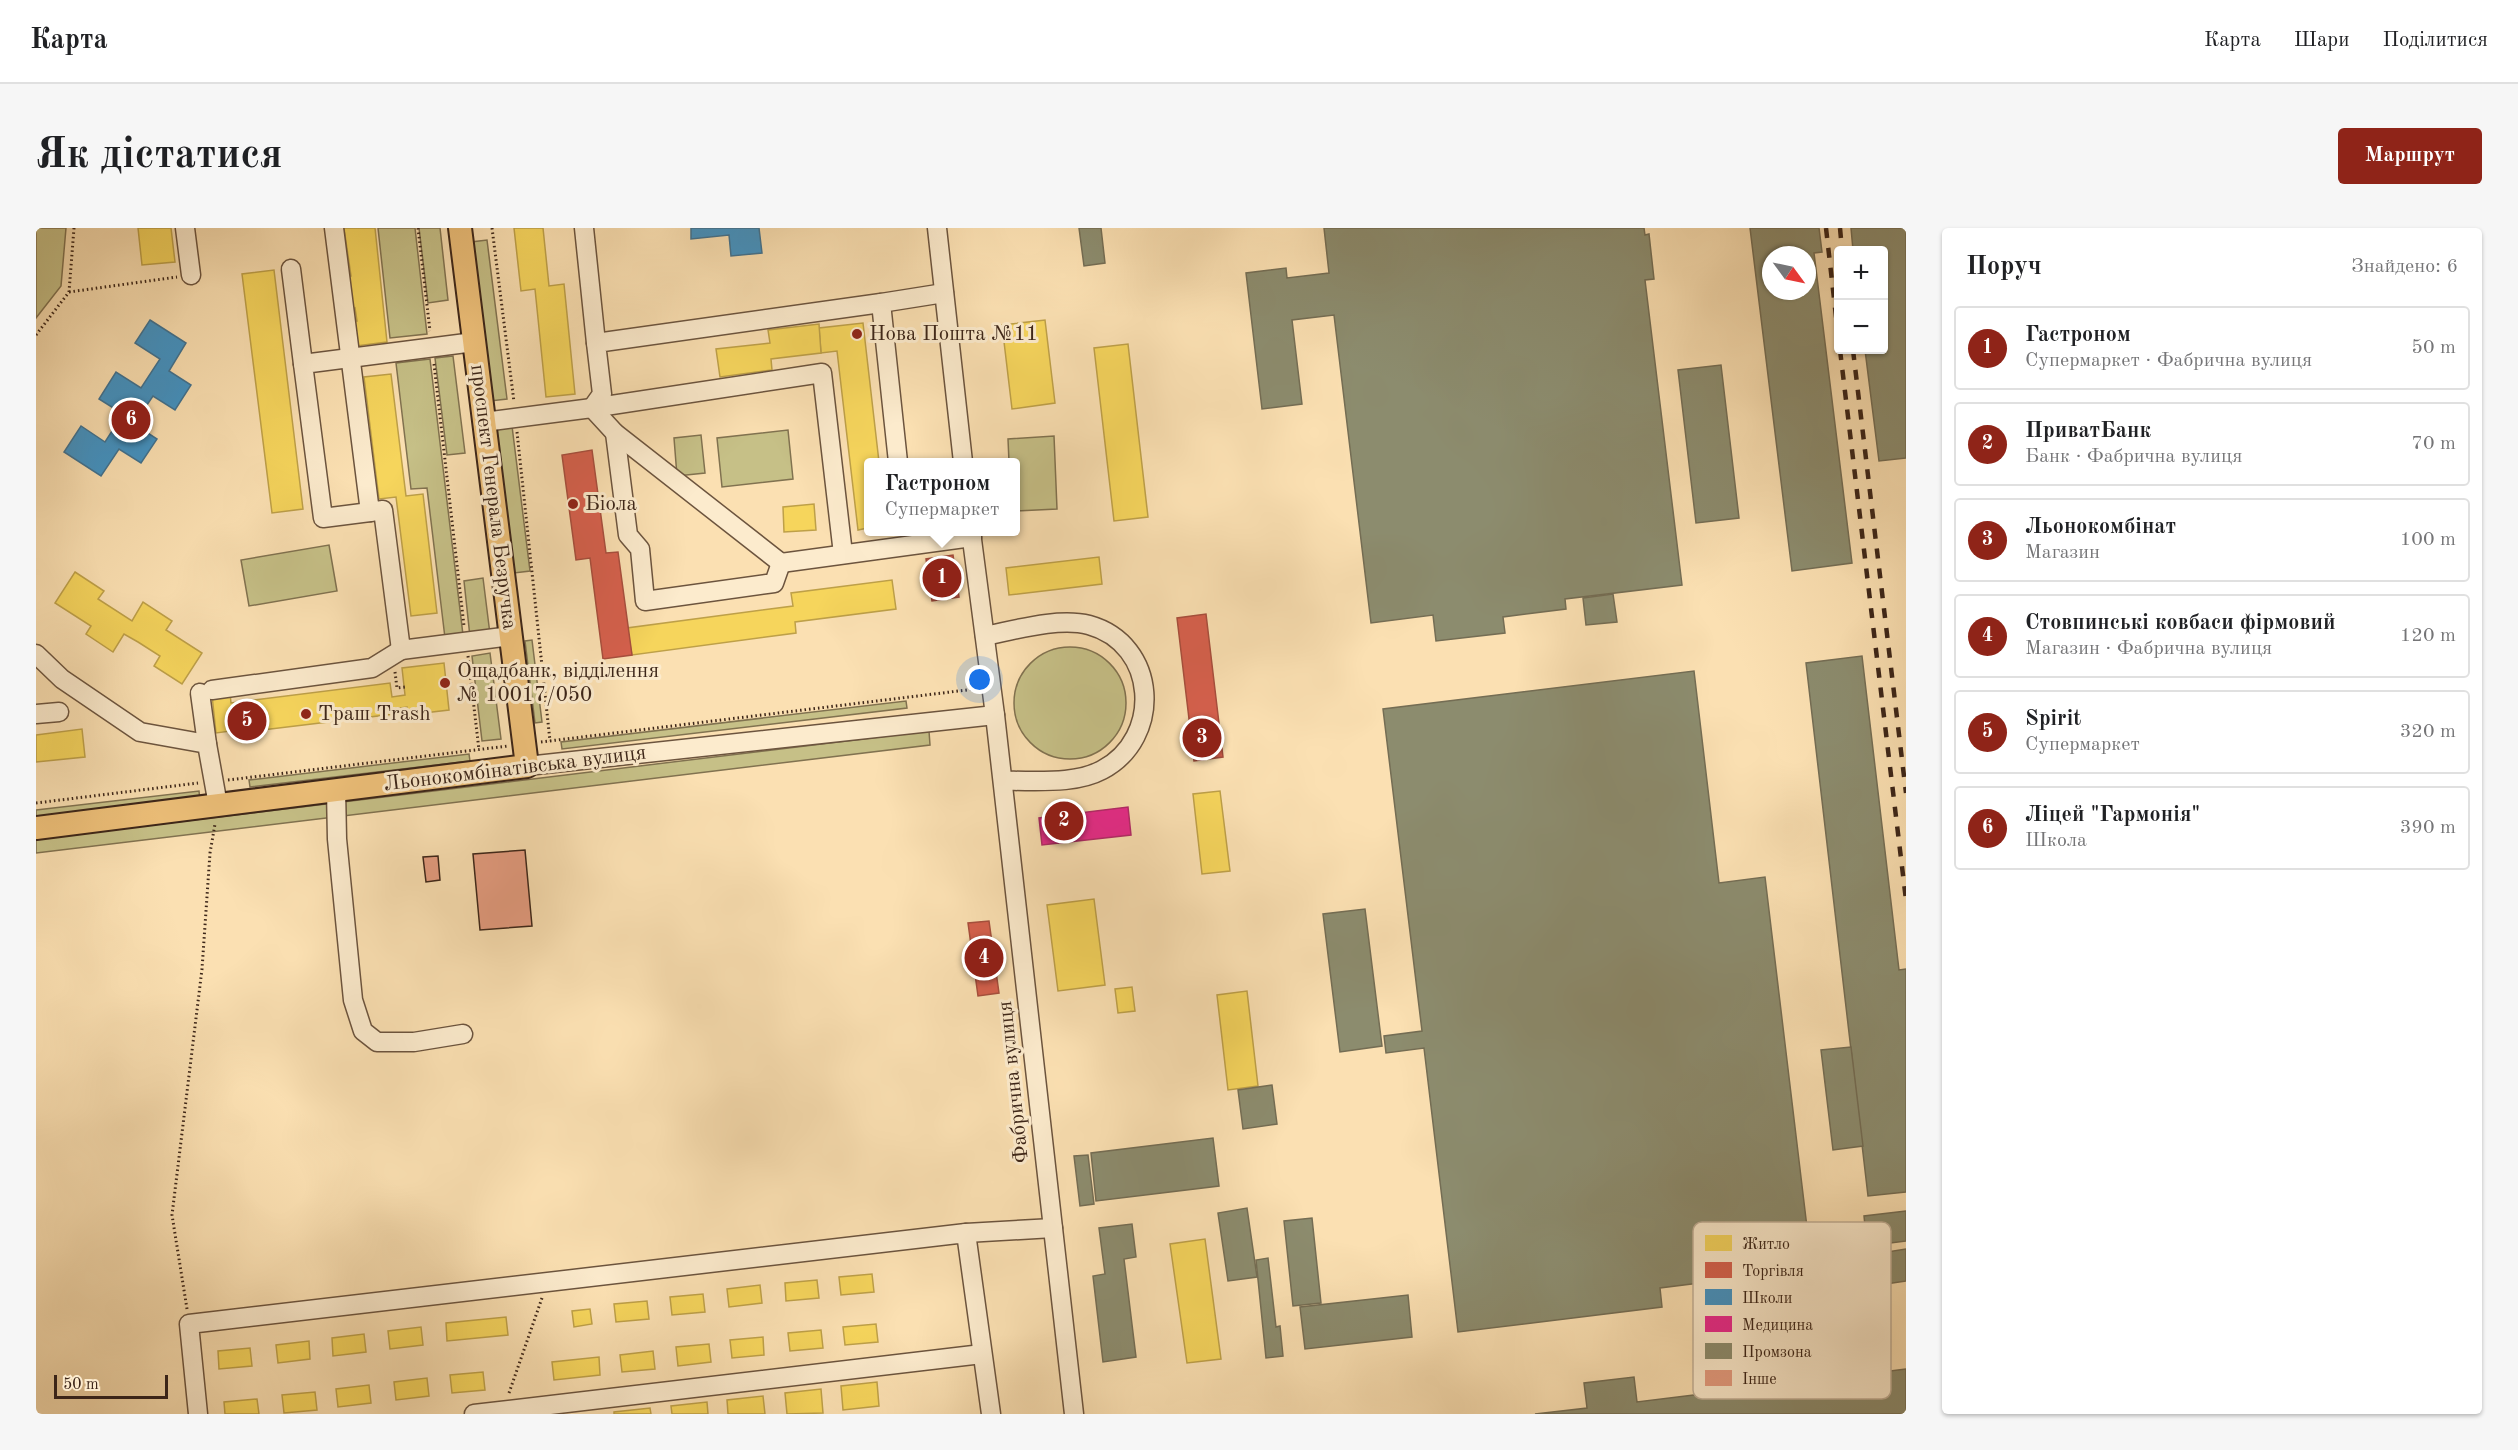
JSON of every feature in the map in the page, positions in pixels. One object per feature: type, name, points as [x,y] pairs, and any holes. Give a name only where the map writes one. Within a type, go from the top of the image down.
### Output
[{"type":"main road","name":"проспект Генерала Безручка","points":[[460,228],[526,755]]},
{"type":"main road","name":"Льонокомбінатівська вулиця","points":[[36,828],[336,790],[526,755]]},
{"type":"street","points":[[185,228],[191,275]]},
{"type":"street","points":[[334,228],[370,512]]},
{"type":"street","points":[[584,228],[602,394],[592,408]]},
{"type":"street","points":[[937,228],[963,458]]},
{"type":"street","points":[[291,269],[323,518],[384,510],[397,653]]},
{"type":"street","points":[[596,343],[944,293]]},
{"type":"street","points":[[881,303],[898,458]]},
{"type":"street","points":[[303,364],[474,342]]},
{"type":"street","points":[[484,422],[822,374],[843,554]]},
{"type":"street","points":[[592,408],[615,433],[781,563],[843,554],[906,539],[945,536]]},
{"type":"street","points":[[615,433],[628,536],[640,549],[645,601],[774,583],[781,563]]},
{"type":"street","name":"Фабрична вулиця","points":[[971,536],[1003,781],[1074,1414]]},
{"type":"street","points":[[985,636],[1062,622],[1089,625],[1113,637],[1128,651],[1139,668],[1146,694],[1146,708],[1138,734],[1131,746],[1112,765],[1074,778],[1003,781]]},
{"type":"street","points":[[218,805],[207,744],[206,692],[372,668],[397,653],[511,636]]},
{"type":"street","points":[[36,654],[62,680],[140,732],[207,744]]},
{"type":"street","points":[[36,714],[59,712]]},
{"type":"street","name":"Льонокомбінатівська вулиця","points":[[526,755],[995,715]]},
{"type":"street","points":[[336,790],[337,839],[353,1000],[363,1031],[376,1041],[386,1042],[414,1042],[463,1034]]},
{"type":"street","points":[[198,1414],[189,1324],[966,1233],[1053,1228]]},
{"type":"street","points":[[966,1233],[991,1414]]},
{"type":"street","points":[[474,1414],[982,1354]]},
{"type":"path","points":[[36,335],[69,292],[74,228]]},
{"type":"path","points":[[418,228],[479,750]]},
{"type":"path","points":[[492,228],[516,418],[550,741]]},
{"type":"path","points":[[69,292],[191,275]]},
{"type":"path","points":[[397,653],[397,688],[405,687]]},
{"type":"path","points":[[36,803],[479,750],[526,755],[550,741],[975,689]]},
{"type":"path","points":[[189,1324],[171,1215],[202,969],[210,853],[218,805]]},
{"type":"path","points":[[503,1411],[548,1282]]},
{"type":"shaded area","points":[[36,228],[66,228],[61,286],[36,318]]},
{"type":"shaded area","points":[[378,228],[415,228],[427,334],[390,338]]},
{"type":"shaded area","points":[[419,228],[440,228],[448,300],[428,303]]},
{"type":"shaded area","points":[[487,240],[507,399],[490,401],[471,242]]},
{"type":"shaded area","points":[[453,356],[465,453],[447,455],[435,358]]},
{"type":"shaded area","points":[[430,359],[463,635],[445,638],[427,488],[411,489],[396,363]]},
{"type":"shaded area","points":[[512,426],[530,571],[514,573],[496,428]]},
{"type":"shaded area","points":[[788,430],[793,479],[722,487],[717,438]]},
{"type":"shaded area","points":[[701,435],[705,473],[677,476],[674,438]]},
{"type":"shaded area","points":[[1054,436],[1057,509],[1020,511],[1020,458],[1009,458],[1008,439]]},
{"type":"shaded area","points":[[329,545],[337,591],[249,606],[241,560]]},
{"type":"shaded area","points":[[483,578],[490,634],[470,637],[464,581]]},
{"type":"shaded area","points":[[532,640],[542,722],[535,723],[525,641]]},
{"type":"shaded area","points":[[1070,647],[1091,651],[1109,664],[1122,682],[1126,703],[1122,724],[1109,742],[1091,755],[1070,759],[1049,755],[1031,742],[1018,724],[1014,703],[1018,682],[1031,664],[1049,651]]},
{"type":"shaded area","points":[[490,653],[501,739],[482,741],[472,656]]},
{"type":"shaded area","points":[[906,701],[907,708],[562,749],[561,742]]},
{"type":"shaded area","points":[[929,731],[930,745],[36,853],[36,839]]},
{"type":"shaded area","points":[[469,754],[470,761],[250,787],[249,780]]},
{"type":"shaded area","points":[[199,791],[200,801],[36,820],[36,810]]},
{"type":"building: Житло","points":[[138,228],[171,228],[175,262],[142,265]]},
{"type":"building: Житло","points":[[344,228],[375,228],[387,342],[356,346],[354,321],[357,321],[355,308],[353,309]]},
{"type":"building: Житло","points":[[514,228],[543,228],[549,286],[564,284],[575,394],[546,397],[535,289],[521,291]]},
{"type":"building: Житло","points":[[274,270],[303,509],[272,513],[242,274]]},
{"type":"building: Житло","points":[[1045,320],[1055,403],[1012,409],[1002,325]]},
{"type":"building: Житло","points":[[863,323],[879,458],[864,458],[864,529],[858,530],[837,351],[821,353],[819,328]]},
{"type":"building: Житло","points":[[819,324],[821,353],[771,359],[772,370],[720,377],[716,349],[770,343],[768,330]]},
{"type":"building: Житло","points":[[1128,344],[1148,517],[1114,521],[1094,348]]},
{"type":"building: Житло","points":[[391,374],[406,496],[423,494],[437,613],[411,616],[396,497],[379,499],[364,377]]},
{"type":"building: Житло","points":[[814,504],[816,530],[784,532],[783,507]]},
{"type":"building: Житло","points":[[1099,557],[1102,584],[1009,595],[1006,568]]},
{"type":"building: Житло","points":[[75,572],[104,591],[98,599],[132,621],[143,602],[172,621],[166,630],[202,653],[182,684],[154,666],[160,656],[124,634],[113,652],[86,634],[91,626],[55,603]]},
{"type":"building: Житло","points":[[892,580],[896,609],[795,622],[796,633],[632,655],[627,628],[793,606],[791,593]]},
{"type":"building: Житло","points":[[444,663],[449,710],[407,715],[407,707],[393,709],[394,714],[230,734],[230,731],[216,733],[212,695],[230,693],[231,703],[390,683],[392,697],[405,695],[402,668]]},
{"type":"building: Житло","points":[[82,729],[85,757],[36,762],[36,735]]},
{"type":"building: Житло","points":[[1220,791],[1230,871],[1202,874],[1193,794]]},
{"type":"building: Житло","points":[[1094,899],[1105,985],[1058,991],[1047,905]]},
{"type":"building: Житло","points":[[1132,987],[1135,1011],[1118,1013],[1115,989]]},
{"type":"building: Житло","points":[[1247,991],[1258,1086],[1228,1090],[1217,995]]},
{"type":"building: Житло","points":[[1205,1239],[1221,1359],[1187,1363],[1170,1244]]},
{"type":"building: Житло","points":[[872,1274],[874,1292],[841,1295],[839,1277]]},
{"type":"building: Житло","points":[[817,1280],[819,1298],[786,1301],[785,1283]]},
{"type":"building: Житло","points":[[760,1285],[762,1303],[729,1307],[727,1289]]},
{"type":"building: Житло","points":[[703,1294],[705,1312],[672,1315],[670,1297]]},
{"type":"building: Житло","points":[[647,1301],[649,1319],[616,1322],[614,1304]]},
{"type":"building: Житло","points":[[590,1309],[592,1324],[574,1327],[572,1311]]},
{"type":"building: Житло","points":[[506,1317],[508,1335],[447,1341],[446,1323]]},
{"type":"building: Житло","points":[[876,1324],[878,1342],[845,1345],[843,1327]]},
{"type":"building: Житло","points":[[421,1327],[423,1345],[390,1349],[388,1331]]},
{"type":"building: Житло","points":[[821,1330],[823,1348],[790,1351],[788,1333]]},
{"type":"building: Житло","points":[[364,1334],[366,1352],[333,1356],[332,1338]]},
{"type":"building: Житло","points":[[763,1337],[764,1355],[732,1358],[730,1340]]},
{"type":"building: Житло","points":[[309,1341],[310,1359],[278,1363],[276,1345]]},
{"type":"building: Житло","points":[[709,1344],[711,1362],[678,1366],[676,1347]]},
{"type":"building: Житло","points":[[250,1348],[252,1366],[219,1369],[218,1351]]},
{"type":"building: Житло","points":[[653,1351],[655,1369],[622,1372],[620,1355]]},
{"type":"building: Житло","points":[[599,1357],[600,1375],[554,1380],[552,1362]]},
{"type":"building: Житло","points":[[483,1372],[485,1390],[452,1393],[450,1375]]},
{"type":"building: Житло","points":[[427,1378],[429,1396],[396,1400],[394,1382]]},
{"type":"building: Житло","points":[[877,1382],[879,1406],[843,1410],[841,1386]]},
{"type":"building: Житло","points":[[369,1385],[371,1403],[338,1407],[336,1389]]},
{"type":"building: Житло","points":[[821,1389],[823,1413],[787,1414],[785,1393]]},
{"type":"building: Житло","points":[[315,1392],[317,1410],[284,1413],[282,1395]]},
{"type":"building: Житло","points":[[763,1396],[765,1414],[728,1414],[727,1400]]},
{"type":"building: Житло","points":[[257,1399],[259,1414],[225,1414],[224,1402]]},
{"type":"building: Житло","points":[[707,1402],[708,1414],[672,1414],[671,1406]]},
{"type":"building: Житло","points":[[650,1408],[651,1414],[614,1414],[614,1412]]},
{"type":"building: Торгівля","points":[[592,450],[606,553],[618,552],[632,655],[603,659],[590,558],[576,560],[562,455]]},
{"type":"building: Торгівля","points":[[953,555],[959,597],[932,601],[926,559]]},
{"type":"building: Торгівля","points":[[1206,614],[1223,757],[1194,761],[1177,618]]},
{"type":"building: Торгівля","points":[[989,921],[999,993],[978,996],[968,923]]},
{"type":"building: Школи","points":[[691,228],[759,228],[762,253],[731,256],[729,235],[691,239]]},
{"type":"building: Школи","points":[[150,320],[186,343],[169,371],[191,385],[175,410],[153,396],[134,424],[157,439],[141,463],[119,449],[101,476],[64,452],[81,426],[105,442],[123,414],[99,399],[116,372],[141,388],[160,359],[135,343]]},
{"type":"building: Медицина","points":[[1128,807],[1131,835],[1042,845],[1039,818]]},
{"type":"building: Промзона","points":[[1079,228],[1101,228],[1105,263],[1084,266]]},
{"type":"building: Промзона","points":[[1324,228],[1644,228],[1645,235],[1649,234],[1654,279],[1645,280],[1682,585],[1565,599],[1566,609],[1503,617],[1505,633],[1436,641],[1433,615],[1371,623],[1334,315],[1292,320],[1302,404],[1262,409],[1246,273],[1286,268],[1287,278],[1329,273]]},
{"type":"building: Промзона","points":[[1750,228],[1819,228],[1822,252],[1816,253],[1816,246],[1762,246],[1762,300],[1816,300],[1816,269],[1852,563],[1792,571]]},
{"type":"building: Промзона","points":[[1851,228],[1906,228],[1906,458],[1879,461],[1866,354],[1888,354],[1888,246],[1853,246]]},
{"type":"building: Промзона","points":[[1721,365],[1739,518],[1696,523],[1678,370]]},
{"type":"building: Промзона","points":[[1613,594],[1617,622],[1586,625],[1583,598]]},
{"type":"building: Промзона","points":[[1862,656],[1899,970],[1906,969],[1906,1192],[1868,1196],[1806,663]]},
{"type":"building: Промзона","points":[[1694,671],[1719,883],[1765,877],[1806,1222],[1693,1222],[1693,1284],[1660,1288],[1662,1307],[1458,1332],[1424,1048],[1386,1053],[1384,1036],[1422,1031],[1383,709]]},
{"type":"building: Промзона","points":[[1365,909],[1382,1046],[1340,1052],[1323,914]]},
{"type":"building: Промзона","points":[[1851,1047],[1863,1146],[1833,1150],[1821,1050]]},
{"type":"building: Промзона","points":[[1272,1085],[1277,1124],[1243,1129],[1238,1090]]},
{"type":"building: Промзона","points":[[1213,1138],[1219,1186],[1096,1201],[1091,1153]]},
{"type":"building: Промзона","points":[[1088,1155],[1094,1204],[1080,1206],[1074,1156]]},
{"type":"building: Промзона","points":[[1247,1208],[1257,1277],[1228,1281],[1218,1213]]},
{"type":"building: Промзона","points":[[1906,1211],[1906,1241],[1891,1243],[1891,1222],[1865,1222],[1864,1216]]},
{"type":"building: Промзона","points":[[1312,1218],[1321,1303],[1293,1306],[1284,1221]]},
{"type":"building: Промзона","points":[[1132,1224],[1136,1257],[1124,1259],[1136,1357],[1103,1362],[1093,1276],[1105,1274],[1099,1228]]},
{"type":"building: Промзона","points":[[1906,1249],[1906,1281],[1891,1283],[1891,1251]]},
{"type":"building: Промзона","points":[[1268,1258],[1276,1327],[1280,1326],[1283,1356],[1266,1358],[1256,1260]]},
{"type":"building: Промзона","points":[[1408,1295],[1412,1337],[1305,1349],[1300,1307]]},
{"type":"building: Промзона","points":[[1906,1369],[1906,1414],[1535,1414],[1587,1408],[1584,1383],[1634,1377],[1637,1402],[1693,1395],[1693,1399],[1891,1399],[1891,1371]]},
{"type":"building: Інше","points":[[525,850],[532,926],[480,930],[473,854]]},
{"type":"building: Інше","points":[[438,856],[440,880],[426,882],[423,857]]},
{"type":"railway","points":[[1826,228],[1834,300]]},
{"type":"railway","points":[[1840,228],[1842,246]]},
{"type":"railway","points":[[1840,354],[1906,900]]},
{"type":"railway","points":[[1853,354],[1906,793]]},
{"type":"place","name":"Нова Пошта №11","points":[[857,334]]},
{"type":"place","name":"Ліцей \"Гармонія\"","points":[[131,420]]},
{"type":"place","name":"Біола","points":[[573,504]]},
{"type":"place","name":"Гастроном","points":[[942,578]]},
{"type":"place","name":"Ощадбанк, відділення № 10017/050","points":[[445,683]]},
{"type":"place","name":"Траш Trash","points":[[306,714]]},
{"type":"place","name":"Spirit","points":[[247,721]]},
{"type":"place","name":"Льонокомбінат","points":[[1202,738]]},
{"type":"place","name":"ПриватБанк","points":[[1064,821]]},
{"type":"place","name":"Стовпинські ковбаси фірмовий","points":[[984,958]]}]
